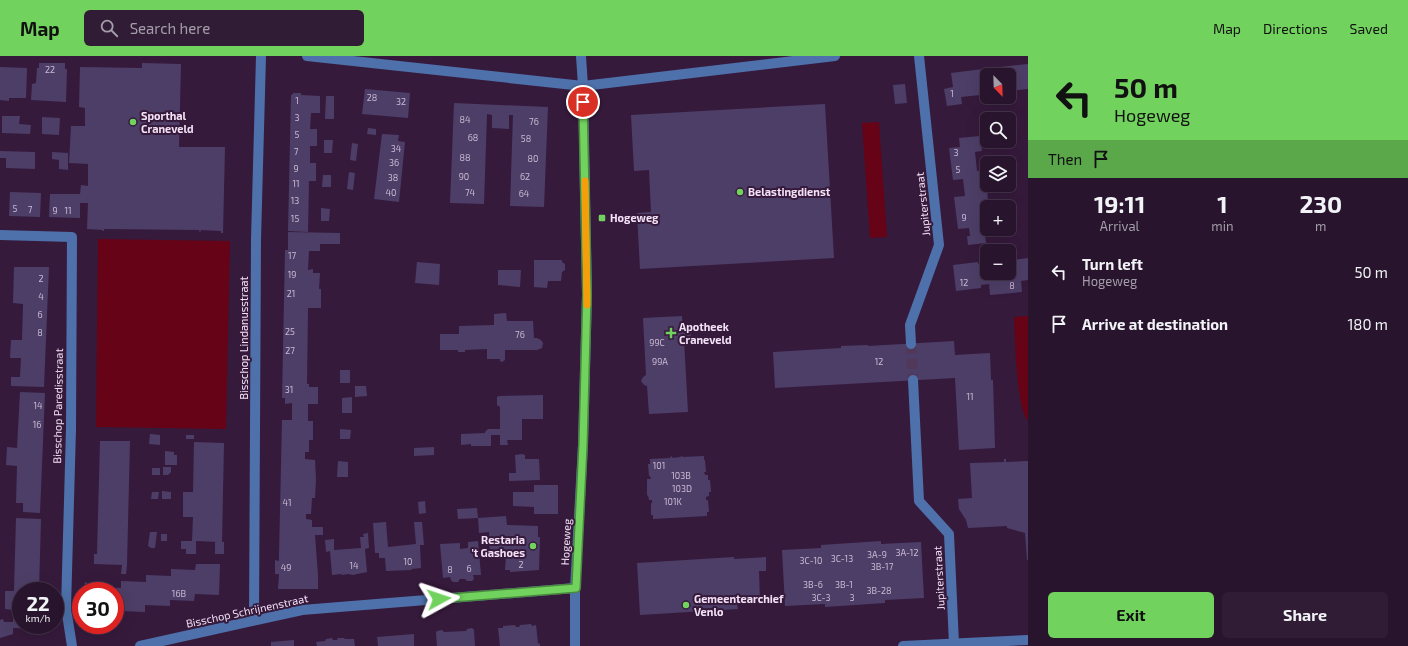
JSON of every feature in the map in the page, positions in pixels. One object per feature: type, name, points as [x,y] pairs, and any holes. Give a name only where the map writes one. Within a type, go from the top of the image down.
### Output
[{"type":"street","name":"Bisschop Lindanusstraat","points":[[254,620],[256,238],[261,56]]},
{"type":"street","points":[[307,56],[583,86],[835,56]]},
{"type":"street","name":"Hogeweg","points":[[575,646],[587,294],[583,86],[580,56]]},
{"type":"street","name":"Jupiterstraat","points":[[911,344],[910,325],[939,245],[919,56]]},
{"type":"street","name":"Bisschop Paredisstraat","points":[[0,236],[72,237],[71,429],[66,608],[72,646]]},
{"type":"street","name":"Jupiterstraat","points":[[913,380],[919,501],[949,534],[954,644]]},
{"type":"street","name":"Bisschop Schrijnenstraat","points":[[140,646],[302,610],[576,588]]},
{"type":"street","points":[[903,646],[1028,640]]},
{"type":"shaded area","points":[[879,122],[887,237],[870,238],[862,123]]},
{"type":"shaded area","points":[[98,239],[230,241],[226,429],[96,427]]},
{"type":"shaded area","points":[[1028,316],[1028,421],[1021,402],[1014,317]]},
{"type":"building","points":[[39,63],[65,63],[65,69],[67,69],[66,102],[31,100],[32,84],[36,83],[37,68],[39,68]]},
{"type":"building","points":[[142,63],[181,64],[179,147],[225,147],[223,233],[221,233],[221,231],[201,230],[200,233],[199,230],[104,229],[104,231],[102,231],[103,230],[87,229],[88,203],[80,203],[80,218],[49,217],[50,194],[80,194],[81,185],[88,186],[88,164],[69,163],[71,126],[85,126],[85,108],[79,107],[80,67],[142,68]]},
{"type":"building","points":[[1028,64],[1028,89],[1016,90],[1016,68],[1000,67]]},
{"type":"building","points":[[0,67],[27,68],[26,98],[9,98],[9,101],[0,100]]},
{"type":"building","points":[[980,69],[980,95],[961,97],[962,104],[947,106],[944,89],[953,87],[951,73]]},
{"type":"building","points":[[905,84],[907,103],[895,104],[893,85]]},
{"type":"building","points":[[365,89],[410,93],[408,118],[362,114]]},
{"type":"building","points":[[293,93],[320,96],[320,113],[311,113],[310,129],[317,129],[317,146],[310,146],[310,163],[316,163],[316,181],[309,181],[308,232],[288,231],[291,95]]},
{"type":"building","points":[[326,96],[334,96],[334,119],[325,119]]},
{"type":"building","points":[[454,103],[548,107],[544,207],[510,206],[513,115],[509,115],[509,129],[492,128],[492,115],[487,114],[484,204],[450,203]]},
{"type":"building","name":"Belastingdienst","points":[[825,104],[834,258],[640,269],[637,213],[651,212],[649,170],[634,171],[631,115]]},
{"type":"building","points":[[2,116],[20,116],[19,124],[31,125],[30,134],[2,133]]},
{"type":"building","points":[[42,117],[60,118],[59,135],[42,134]]},
{"type":"building","points":[[368,128],[376,129],[376,135],[367,134]]},
{"type":"building","points":[[382,134],[399,135],[398,141],[405,142],[399,202],[374,199]]},
{"type":"building","points":[[980,136],[980,148],[982,148],[982,151],[975,152],[977,171],[980,171],[980,192],[987,192],[988,200],[980,200],[980,236],[985,236],[986,243],[968,245],[967,236],[970,236],[969,228],[958,229],[954,197],[965,196],[963,179],[953,180],[949,148],[960,147],[959,138]]},
{"type":"building","points":[[324,140],[333,140],[332,153],[324,153]]},
{"type":"building","points":[[352,143],[358,144],[356,161],[350,160]]},
{"type":"building","points":[[0,151],[35,152],[35,169],[6,168],[6,158],[0,158]]},
{"type":"building","points":[[52,152],[68,153],[68,170],[59,169],[59,160],[52,159]]},
{"type":"building","points":[[349,172],[355,173],[353,190],[347,189]]},
{"type":"building","points":[[323,175],[331,175],[331,187],[322,187]]},
{"type":"building","points":[[10,192],[41,193],[40,217],[9,216]]},
{"type":"building","points":[[321,208],[330,209],[329,221],[321,221]]},
{"type":"building","points":[[288,232],[340,233],[340,244],[320,244],[320,251],[309,251],[308,270],[313,269],[313,273],[320,273],[319,289],[321,289],[321,308],[308,308],[307,384],[309,384],[309,387],[318,387],[318,404],[308,404],[308,421],[313,421],[313,440],[309,440],[309,452],[305,452],[305,459],[315,460],[316,479],[315,498],[312,498],[311,514],[306,514],[306,519],[312,520],[312,527],[323,527],[323,535],[315,535],[318,589],[278,589],[279,574],[275,574],[275,560],[279,561],[282,420],[292,420],[292,403],[285,404],[285,398],[282,398],[285,250],[288,250]]},
{"type":"building","points":[[1028,258],[1028,280],[1021,281],[1022,292],[990,295],[989,284],[981,285],[981,288],[956,291],[953,265],[978,262],[978,264],[980,264],[980,280],[1016,280],[1016,260]]},
{"type":"building","points":[[534,260],[562,260],[565,264],[565,270],[562,272],[561,281],[548,281],[547,288],[534,287]]},
{"type":"building","points":[[417,262],[440,264],[439,285],[415,283]]},
{"type":"building","points":[[14,267],[49,267],[44,387],[11,386],[11,377],[20,377],[21,358],[10,358],[11,340],[22,340],[23,304],[13,303]]},
{"type":"building","points":[[498,270],[521,270],[520,287],[498,285]]},
{"type":"building","points":[[506,313],[507,321],[533,321],[534,338],[541,340],[543,343],[542,348],[537,350],[505,350],[505,360],[502,362],[500,359],[487,359],[487,349],[465,350],[465,352],[458,352],[458,350],[440,350],[440,334],[459,334],[459,326],[494,325],[494,314]]},
{"type":"building","points":[[682,316],[683,331],[688,331],[691,335],[689,340],[684,340],[688,412],[649,414],[647,386],[641,381],[646,375],[643,318]]},
{"type":"building","points":[[954,341],[955,355],[990,353],[991,380],[993,380],[995,448],[959,450],[955,378],[775,388],[773,352],[841,348],[841,346]]},
{"type":"building","points":[[340,370],[350,370],[350,383],[340,383]]},
{"type":"building","points":[[355,386],[366,386],[367,396],[355,397]]},
{"type":"building","points":[[20,392],[45,393],[40,513],[23,512],[23,503],[16,503],[17,466],[6,465],[7,447],[17,448]]},
{"type":"building","points":[[543,395],[543,419],[522,419],[522,440],[507,440],[508,445],[500,445],[500,435],[491,435],[491,446],[471,446],[471,444],[461,445],[461,434],[485,433],[488,429],[500,429],[500,407],[497,405],[497,397]]},
{"type":"building","points":[[352,397],[352,413],[342,413],[342,398]]},
{"type":"building","points":[[340,429],[351,430],[350,439],[340,439]]},
{"type":"building","points":[[150,434],[160,435],[160,445],[149,444]]},
{"type":"building","points":[[186,435],[194,435],[194,439],[186,439]]},
{"type":"building","points":[[100,441],[130,441],[126,574],[121,574],[122,565],[94,564],[94,554],[97,554]]},
{"type":"building","points":[[194,442],[224,443],[222,542],[224,542],[224,554],[215,554],[215,542],[219,542],[196,541],[196,554],[186,554],[186,549],[181,549],[181,541],[192,541],[193,517],[183,517],[183,492],[193,492]]},
{"type":"building","points":[[434,447],[434,455],[414,456],[414,448]]},
{"type":"building","points":[[165,451],[174,452],[174,455],[177,455],[177,465],[165,465]]},
{"type":"building","points":[[515,455],[525,455],[525,459],[539,459],[540,480],[509,481],[509,473],[516,473]]},
{"type":"building","points":[[671,456],[673,458],[682,456],[704,456],[706,472],[704,472],[705,475],[708,475],[708,480],[710,480],[711,492],[709,492],[709,496],[706,497],[706,500],[708,500],[709,512],[707,512],[707,516],[653,519],[653,515],[651,515],[652,500],[649,500],[648,495],[647,496],[647,479],[651,479],[649,476],[648,464],[650,464],[650,459],[670,458]]},
{"type":"building","points":[[1004,459],[1006,459],[1006,462],[1028,461],[1028,560],[1025,533],[1007,528],[1007,526],[968,528],[966,520],[959,509],[958,499],[972,498],[970,463],[1004,462]]},
{"type":"building","points":[[338,461],[348,462],[348,477],[337,477]]},
{"type":"building","points":[[163,467],[171,467],[171,472],[168,475],[163,475]]},
{"type":"building","points":[[152,468],[160,468],[160,475],[152,475]]},
{"type":"building","points":[[534,485],[558,485],[558,514],[534,514],[534,507],[513,506],[513,492],[534,492]]},
{"type":"building","points":[[162,491],[171,492],[171,499],[162,499]]},
{"type":"building","points":[[152,492],[159,492],[158,499],[151,499]]},
{"type":"building","points":[[425,501],[426,513],[419,514],[418,502]]},
{"type":"building","points":[[477,508],[478,518],[458,519],[457,509]]},
{"type":"building","points":[[506,516],[507,525],[538,526],[538,537],[540,537],[539,570],[510,572],[510,570],[505,570],[506,555],[490,555],[489,532],[479,533],[478,518]]},
{"type":"building","points":[[16,518],[41,519],[39,582],[14,582]]},
{"type":"building","points":[[386,522],[388,547],[416,544],[414,522],[422,522],[424,545],[420,545],[421,568],[386,571],[385,558],[379,558],[379,553],[375,553],[373,523]]},
{"type":"building","points":[[150,532],[157,532],[155,548],[148,546]]},
{"type":"building","points":[[368,533],[369,548],[365,549],[367,572],[353,575],[332,575],[330,551],[326,552],[325,540],[334,539],[334,550],[361,548],[360,537],[364,537],[363,534]]},
{"type":"building","points":[[161,534],[167,534],[167,541],[161,541]]},
{"type":"building","points":[[478,541],[481,575],[473,575],[474,579],[472,581],[460,579],[458,582],[453,582],[450,577],[443,578],[440,544],[460,543],[460,549],[468,548],[468,542]]},
{"type":"building","points":[[881,541],[881,544],[921,542],[924,598],[885,600],[885,603],[825,607],[825,604],[785,606],[782,550],[821,548],[821,545]]},
{"type":"building","points":[[734,557],[734,559],[766,557],[766,571],[759,571],[760,602],[737,604],[738,609],[640,615],[637,563]]},
{"type":"building","points":[[196,564],[220,564],[219,595],[195,594],[194,601],[170,600],[170,606],[145,605],[145,612],[124,611],[124,582],[121,581],[146,582],[146,575],[171,576],[171,569],[195,570]]},
{"type":"building","points":[[5,591],[12,591],[12,610],[5,609]]},
{"type":"building","points":[[3,619],[4,622],[12,622],[13,634],[0,638],[0,620]]},
{"type":"building","points":[[531,624],[532,626],[536,625],[538,643],[540,646],[500,646],[498,628],[515,625],[516,627],[519,627],[520,625]]},
{"type":"building","points":[[472,628],[474,630],[475,646],[437,646],[437,631],[466,631],[467,629]]},
{"type":"building","points":[[414,634],[414,646],[378,646],[377,637]]},
{"type":"building","points":[[332,638],[333,640],[337,640],[338,638],[354,639],[355,646],[317,646],[316,642],[325,641],[326,639]]},
{"type":"building","points":[[294,640],[294,646],[271,646],[271,642]]},
{"type":"tunnel","points":[[911,344],[913,380]]},
{"type":"slow traffic","points":[[585,181],[587,305]]},
{"type":"place","name":"Sporthal Craneveld","points":[[133,122]]},
{"type":"place","name":"Belastingdienst","points":[[740,192]]},
{"type":"place","name":"Hogeweg","points":[[602,218]]},
{"type":"place","name":"Apotheek Craneveld","points":[[671,333]]},
{"type":"place","name":"Restaria 't Gashoes","points":[[533,546]]},
{"type":"place","name":"Gemeentearchief Venlo","points":[[686,605]]},
{"type":"route","points":[[439,599],[576,588],[583,445],[587,294],[583,102]]}]
